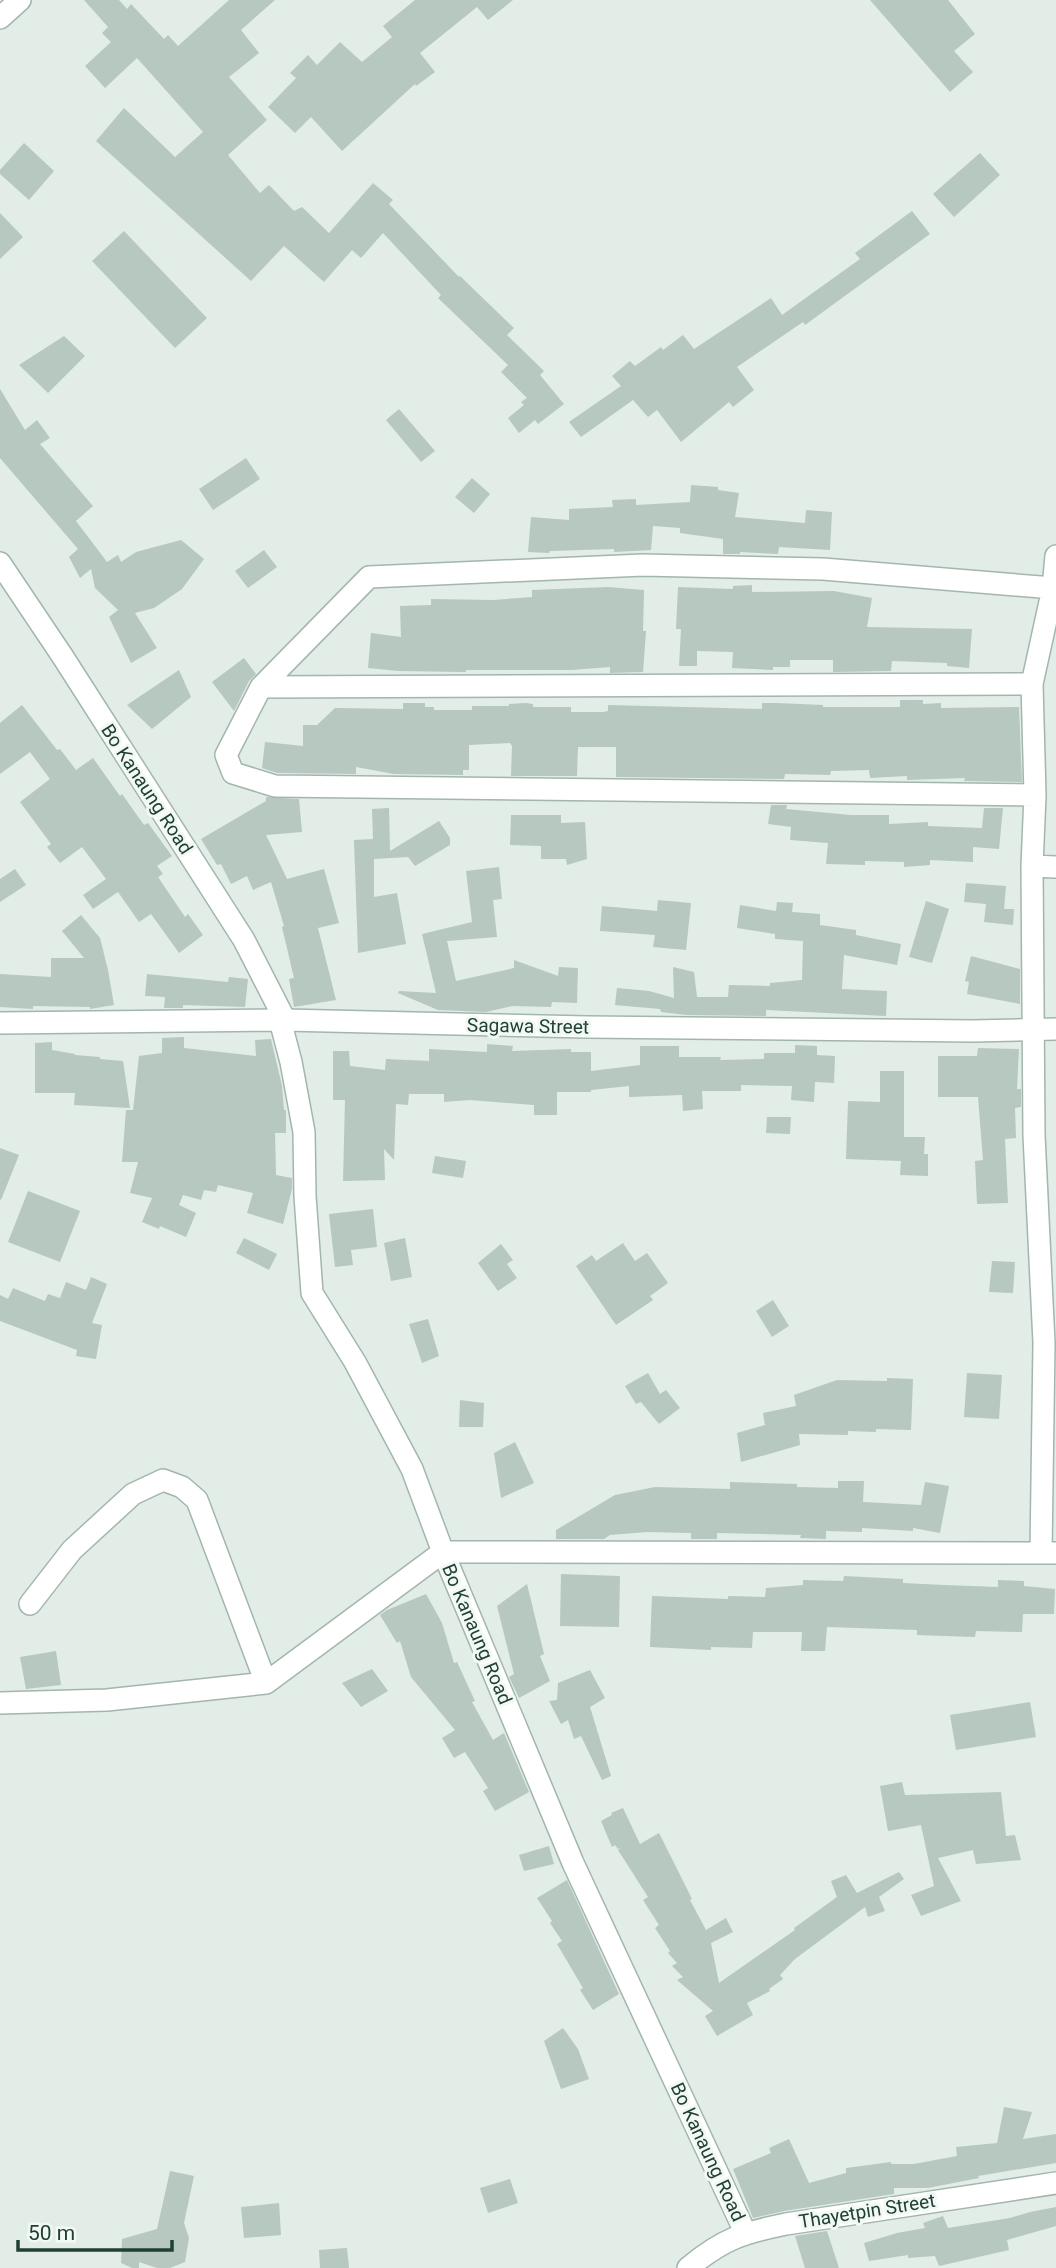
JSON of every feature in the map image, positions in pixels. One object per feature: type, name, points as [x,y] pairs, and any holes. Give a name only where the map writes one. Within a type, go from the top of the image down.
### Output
[{"type":"street","points":[[0,18],[20,0]]},
{"type":"street","points":[[0,1703],[107,1700],[265,1683],[443,1552],[1049,1553],[1050,1343],[1046,1176],[1034,1029],[1032,866],[1035,796],[1032,684],[1054,588],[1056,556]]},
{"type":"street","name":"Bo Kanaung Road","points":[[0,564],[63,657],[244,940],[283,1020],[304,1132],[305,1196],[312,1293],[355,1363],[412,1469],[443,1552],[573,1863],[745,2232]]},
{"type":"street","points":[[1035,796],[275,786],[233,773],[226,755],[261,688],[369,578],[643,565],[822,569],[1054,588]]},
{"type":"street","points":[[261,688],[1032,684]]},
{"type":"street","points":[[1032,866],[1056,867]]},
{"type":"street","name":"Sagawa Street","points":[[0,1023],[283,1020],[656,1028],[973,1031],[1056,1029]]},
{"type":"street","points":[[30,1604],[72,1550],[133,1494],[163,1480],[182,1487],[197,1500],[265,1683]]},
{"type":"street","name":"Thayetpin Street","points":[[688,2268],[711,2249],[745,2232],[1056,2183]]},
{"type":"building","points":[[84,0],[119,0],[127,9],[131,4],[164,39],[168,35],[178,46],[229,0],[275,0],[241,30],[259,53],[229,77],[267,120],[228,155],[260,193],[269,185],[294,211],[302,207],[329,233],[373,183],[393,200],[389,204],[459,277],[514,328],[507,335],[544,371],[540,375],[564,404],[538,424],[535,420],[519,433],[508,418],[524,405],[521,402],[527,398],[501,372],[508,365],[438,298],[441,295],[383,233],[361,258],[352,250],[324,282],[284,246],[251,281],[96,141],[124,108],[175,157],[203,132],[137,58],[105,88],[85,66],[111,42],[102,33],[108,27]]},
{"type":"building","points":[[415,0],[513,0],[488,20],[477,7],[420,53],[435,72],[416,86],[415,84],[342,151],[311,117],[295,133],[268,107],[296,78],[290,73],[308,55],[317,65],[340,42],[362,62],[392,37],[383,26]]},
{"type":"building","points":[[870,0],[948,0],[975,34],[954,51],[973,72],[950,92]]},
{"type":"building","points":[[24,143],[54,171],[29,200],[0,174],[0,170]]},
{"type":"building","points":[[980,153],[1000,175],[954,217],[933,194]]},
{"type":"building","points":[[912,211],[930,234],[805,325],[803,322],[737,367],[754,390],[733,407],[729,402],[681,442],[657,410],[648,417],[633,400],[581,437],[569,422],[621,386],[612,376],[630,361],[635,366],[683,335],[694,349],[771,298],[782,315],[860,259],[855,253]]},
{"type":"building","points":[[0,213],[23,237],[0,259]]},
{"type":"building","points":[[124,231],[207,318],[175,348],[92,261]]},
{"type":"building","points":[[64,336],[85,356],[48,393],[19,365]]},
{"type":"building","points":[[0,389],[25,430],[37,420],[50,438],[40,444],[93,506],[76,521],[107,562],[118,555],[121,562],[136,552],[181,540],[204,559],[182,589],[154,608],[135,613],[157,648],[131,663],[109,617],[118,610],[95,588],[91,569],[80,578],[69,557],[78,549],[0,458]]},
{"type":"building","points":[[399,409],[435,451],[421,462],[386,420]]},
{"type":"building","points":[[246,458],[260,479],[213,510],[199,489]]},
{"type":"building","points":[[472,478],[490,494],[474,513],[455,497]]},
{"type":"building","points":[[691,485],[718,487],[718,490],[739,493],[735,517],[805,523],[806,510],[832,512],[830,550],[779,547],[778,554],[723,554],[723,539],[680,533],[680,528],[653,526],[651,550],[528,552],[531,517],[569,520],[569,509],[613,507],[612,500],[636,499],[636,505],[690,502]]},
{"type":"building","points":[[264,550],[277,567],[248,588],[235,571]]},
{"type":"building","points":[[752,585],[752,592],[834,591],[872,598],[867,627],[972,629],[969,668],[947,666],[947,663],[892,661],[891,671],[833,672],[833,660],[790,660],[790,667],[773,667],[773,670],[732,668],[733,652],[697,651],[697,666],[679,666],[681,629],[676,629],[678,587],[733,589],[733,586]]},
{"type":"building","points":[[608,587],[644,590],[643,631],[646,631],[643,672],[610,673],[610,667],[466,672],[368,668],[371,633],[401,637],[400,606],[431,605],[431,599],[493,600],[532,597],[532,590]]},
{"type":"building","points":[[244,658],[256,674],[249,681],[234,711],[212,682]]},
{"type":"building","points":[[179,670],[191,697],[152,729],[127,705]]},
{"type":"building","points":[[900,700],[923,700],[923,704],[941,703],[941,708],[1019,707],[1022,782],[964,781],[965,778],[907,780],[907,776],[870,778],[869,770],[831,771],[830,775],[785,774],[784,779],[616,777],[616,747],[578,747],[577,776],[511,776],[510,743],[469,745],[469,770],[463,770],[463,775],[394,774],[356,767],[356,774],[277,773],[262,768],[265,742],[303,746],[303,725],[317,725],[335,708],[403,709],[403,703],[425,703],[425,707],[434,707],[434,710],[472,710],[472,706],[526,703],[533,704],[533,707],[571,707],[571,712],[603,712],[608,711],[608,705],[762,709],[762,703],[776,703],[823,707],[900,707]]},
{"type":"building","points":[[22,705],[76,770],[93,758],[120,796],[122,794],[144,825],[148,823],[172,856],[157,866],[163,874],[158,877],[185,917],[188,914],[203,935],[179,953],[151,914],[139,922],[118,892],[93,909],[83,895],[106,879],[82,847],[60,863],[47,847],[51,844],[20,802],[50,779],[30,752],[0,774],[0,723]]},
{"type":"building","points":[[266,797],[299,799],[302,832],[266,835],[287,879],[324,869],[339,923],[318,928],[336,1000],[294,1007],[289,979],[294,978],[282,927],[284,926],[271,882],[253,890],[247,876],[231,884],[221,864],[217,865],[201,839],[266,801]]},
{"type":"building","points":[[771,805],[787,805],[786,809],[851,815],[889,815],[889,824],[928,822],[928,826],[982,828],[984,808],[1003,808],[999,849],[973,847],[973,862],[930,860],[930,865],[904,867],[904,862],[826,864],[828,843],[790,840],[791,827],[768,824]]},
{"type":"building","points":[[389,808],[390,851],[439,821],[450,838],[450,845],[415,866],[408,857],[374,859],[374,897],[397,893],[406,944],[358,953],[354,840],[373,839],[372,809]]},
{"type":"building","points":[[511,815],[561,815],[561,823],[585,822],[587,859],[567,865],[566,859],[541,859],[541,846],[510,845]]},
{"type":"building","points":[[499,867],[502,899],[493,900],[497,937],[447,941],[456,981],[514,968],[514,960],[558,976],[559,967],[578,968],[577,1003],[552,1002],[551,1007],[512,1006],[486,1012],[438,1010],[398,993],[436,993],[422,934],[472,922],[466,871]]},
{"type":"building","points":[[15,869],[26,885],[0,902],[0,879]]},
{"type":"building","points":[[966,883],[1006,886],[1004,909],[1014,909],[1013,925],[984,922],[986,904],[964,902]]},
{"type":"building","points":[[658,900],[691,903],[686,950],[653,947],[655,935],[600,931],[602,906],[657,911]]},
{"type":"building","points":[[926,901],[949,909],[932,963],[909,957]]},
{"type":"building","points":[[777,902],[793,903],[792,912],[820,914],[820,925],[856,930],[856,935],[901,944],[897,965],[844,955],[842,989],[887,991],[886,1016],[766,1010],[766,1016],[687,1015],[661,1012],[660,1009],[615,1005],[617,988],[649,991],[674,998],[673,967],[694,972],[697,997],[728,997],[729,985],[770,986],[770,983],[802,980],[803,941],[775,939],[775,934],[737,928],[740,905],[776,911]]},
{"type":"building","points":[[81,915],[100,938],[114,1005],[90,1009],[0,1007],[0,974],[51,977],[51,958],[84,958],[62,931]]},
{"type":"building","points":[[971,956],[1020,969],[1020,1004],[967,994],[969,982],[965,981]]},
{"type":"building","points":[[147,974],[228,982],[229,977],[248,979],[245,1007],[183,1005],[183,1008],[164,1008],[165,997],[145,996]]},
{"type":"building","points":[[184,1037],[184,1048],[256,1056],[255,1040],[271,1039],[286,1110],[286,1133],[275,1133],[276,1175],[292,1178],[292,1189],[283,1224],[247,1213],[253,1193],[218,1185],[216,1192],[204,1190],[201,1200],[183,1195],[179,1205],[196,1213],[186,1237],[142,1222],[152,1198],[130,1193],[138,1162],[122,1162],[126,1110],[133,1110],[139,1056],[162,1053],[162,1038]]},
{"type":"building","points":[[52,1042],[52,1050],[123,1061],[130,1108],[74,1105],[75,1093],[35,1093],[35,1043]]},
{"type":"building","points":[[487,1044],[513,1046],[512,1051],[571,1049],[571,1052],[591,1052],[591,1071],[640,1065],[640,1046],[679,1046],[679,1057],[721,1057],[720,1060],[764,1059],[764,1053],[795,1053],[795,1045],[817,1046],[817,1055],[835,1056],[834,1083],[815,1082],[814,1102],[791,1100],[792,1086],[741,1085],[741,1091],[702,1091],[703,1109],[683,1111],[682,1095],[629,1097],[629,1086],[591,1092],[557,1092],[557,1115],[534,1115],[534,1105],[470,1100],[444,1102],[444,1094],[409,1094],[408,1105],[396,1104],[394,1160],[384,1149],[385,1180],[343,1181],[345,1100],[333,1100],[333,1051],[349,1051],[350,1066],[385,1070],[386,1059],[429,1061],[429,1049],[487,1052]]},
{"type":"building","points":[[978,1048],[1019,1049],[1017,1089],[1021,1089],[1021,1107],[1015,1108],[1016,1138],[1005,1139],[1008,1203],[977,1204],[975,1161],[983,1160],[978,1097],[938,1097],[938,1056],[977,1056]]},
{"type":"building","points":[[880,1071],[904,1071],[904,1137],[925,1137],[924,1154],[928,1154],[928,1176],[900,1175],[901,1161],[846,1159],[848,1101],[880,1102]]},
{"type":"building","points":[[767,1117],[791,1117],[790,1134],[766,1133]]},
{"type":"building","points":[[0,1148],[19,1155],[1,1200],[0,1199]]},
{"type":"building","points":[[435,1156],[466,1161],[463,1178],[432,1173]]},
{"type":"building","points":[[28,1191],[80,1211],[60,1262],[8,1242]]},
{"type":"building","points":[[373,1209],[377,1247],[351,1250],[353,1265],[335,1267],[329,1214]]},
{"type":"building","points":[[244,1238],[277,1254],[269,1270],[236,1253]]},
{"type":"building","points":[[405,1238],[412,1277],[391,1281],[384,1243]]},
{"type":"building","points":[[623,1243],[635,1261],[647,1253],[668,1283],[650,1296],[653,1300],[616,1325],[576,1266],[592,1255],[596,1261]]},
{"type":"building","points":[[501,1244],[513,1260],[507,1264],[517,1278],[498,1291],[478,1263]]},
{"type":"building","points":[[992,1261],[1015,1262],[1013,1293],[989,1292]]},
{"type":"building","points":[[91,1277],[107,1284],[92,1323],[102,1325],[96,1359],[76,1356],[77,1350],[0,1321],[0,1295],[8,1299],[13,1288],[45,1301],[48,1294],[60,1298],[66,1282],[86,1290]]},
{"type":"building","points":[[773,1300],[789,1326],[772,1337],[756,1311]]},
{"type":"building","points":[[428,1319],[439,1356],[422,1363],[409,1324]]},
{"type":"building","points":[[648,1373],[660,1394],[666,1390],[680,1408],[659,1424],[641,1402],[636,1404],[625,1386]]},
{"type":"building","points":[[967,1373],[1002,1375],[999,1419],[964,1417]]},
{"type":"building","points":[[887,1378],[913,1379],[911,1430],[848,1431],[848,1435],[799,1434],[800,1445],[741,1462],[737,1433],[765,1425],[763,1413],[796,1406],[794,1395],[837,1380],[887,1381]]},
{"type":"building","points":[[460,1400],[484,1403],[483,1427],[459,1427]]},
{"type":"building","points":[[515,1442],[534,1483],[501,1498],[494,1453]]},
{"type":"building","points":[[838,1481],[864,1481],[863,1502],[921,1505],[925,1482],[949,1486],[940,1533],[913,1528],[913,1531],[862,1528],[862,1532],[826,1531],[826,1539],[800,1538],[801,1535],[717,1533],[717,1539],[691,1539],[691,1533],[647,1532],[610,1535],[604,1539],[556,1539],[556,1530],[615,1495],[655,1487],[730,1489],[730,1482],[838,1488]]},
{"type":"building","points":[[561,1574],[620,1576],[619,1627],[560,1626]]},
{"type":"building","points":[[844,1576],[903,1579],[903,1583],[998,1587],[998,1580],[1024,1581],[1024,1586],[1055,1589],[1054,1614],[1023,1614],[1022,1632],[976,1631],[975,1637],[917,1635],[917,1630],[827,1627],[825,1651],[801,1651],[802,1632],[753,1632],[752,1648],[711,1647],[711,1650],[650,1647],[652,1596],[728,1599],[728,1596],[765,1597],[766,1588],[803,1585],[803,1580],[843,1581]]},
{"type":"building","points":[[527,1584],[544,1654],[540,1656],[550,1681],[519,1698],[509,1677],[514,1674],[497,1606]]},
{"type":"building","points":[[426,1594],[442,1623],[454,1663],[457,1662],[475,1701],[472,1702],[493,1740],[504,1733],[529,1792],[495,1811],[483,1791],[488,1788],[465,1752],[454,1758],[442,1738],[455,1730],[411,1677],[400,1641],[397,1643],[380,1615]]},
{"type":"building","points":[[56,1651],[61,1685],[26,1689],[20,1657]]},
{"type":"building","points":[[372,1669],[388,1691],[361,1707],[342,1683]]},
{"type":"building","points":[[590,1670],[605,1698],[590,1707],[611,1776],[602,1780],[581,1736],[574,1739],[568,1720],[561,1724],[549,1701],[557,1700],[558,1683]]},
{"type":"building","points":[[1030,1702],[1036,1737],[956,1750],[950,1715]]},
{"type":"building","points":[[902,1782],[905,1795],[1001,1792],[1006,1836],[1015,1835],[1021,1860],[976,1864],[973,1850],[938,1858],[961,1901],[921,1916],[911,1895],[934,1886],[921,1825],[888,1831],[880,1786]]},
{"type":"building","points":[[623,1808],[640,1844],[659,1833],[706,1930],[726,1918],[733,1932],[711,1943],[719,1983],[837,1897],[831,1881],[846,1875],[857,1893],[899,1872],[904,1879],[879,1897],[885,1911],[868,1917],[865,1907],[795,1959],[780,1975],[783,1979],[769,1989],[770,1991],[747,2003],[753,2015],[717,2036],[705,2016],[713,2011],[677,1980],[683,1977],[672,1966],[677,1963],[668,1953],[670,1951],[655,1928],[659,1925],[643,1900],[648,1897],[618,1850],[621,1848],[618,1849],[615,1845],[612,1847],[601,1821]]},
{"type":"building","points":[[549,1846],[554,1864],[524,1871],[519,1855]]},
{"type":"building","points":[[567,1880],[619,1994],[593,2010],[557,1944],[562,1941],[550,1923],[552,1921],[537,1898]]},
{"type":"building","points":[[563,2028],[578,2049],[589,2079],[561,2089],[544,2041]]},
{"type":"building","points":[[1004,2107],[1032,2112],[1023,2139],[1056,2134],[1056,2163],[978,2176],[979,2178],[928,2188],[894,2188],[894,2194],[753,2218],[733,2169],[771,2153],[769,2148],[789,2139],[809,2183],[846,2173],[846,2168],[891,2162],[914,2164],[957,2156],[956,2147],[997,2143]]},
{"type":"building","points":[[170,2171],[194,2176],[184,2223],[189,2238],[185,2262],[170,2268],[157,2268],[139,2262],[139,2268],[132,2268],[121,2263],[122,2239],[157,2229]]},
{"type":"building","points":[[510,2179],[518,2203],[488,2213],[480,2188]]},
{"type":"building","points":[[279,2203],[281,2235],[244,2238],[241,2207]]},
{"type":"building","points":[[1056,2207],[1056,2226],[1007,2240],[1009,2250],[939,2266],[935,2256],[908,2258],[908,2255],[869,2261],[864,2243],[925,2228],[923,2223],[943,2216],[948,2228]]},
{"type":"building","points":[[827,2231],[839,2268],[805,2268],[795,2236]]},
{"type":"building","points":[[347,2248],[349,2268],[320,2268],[319,2250]]}]
